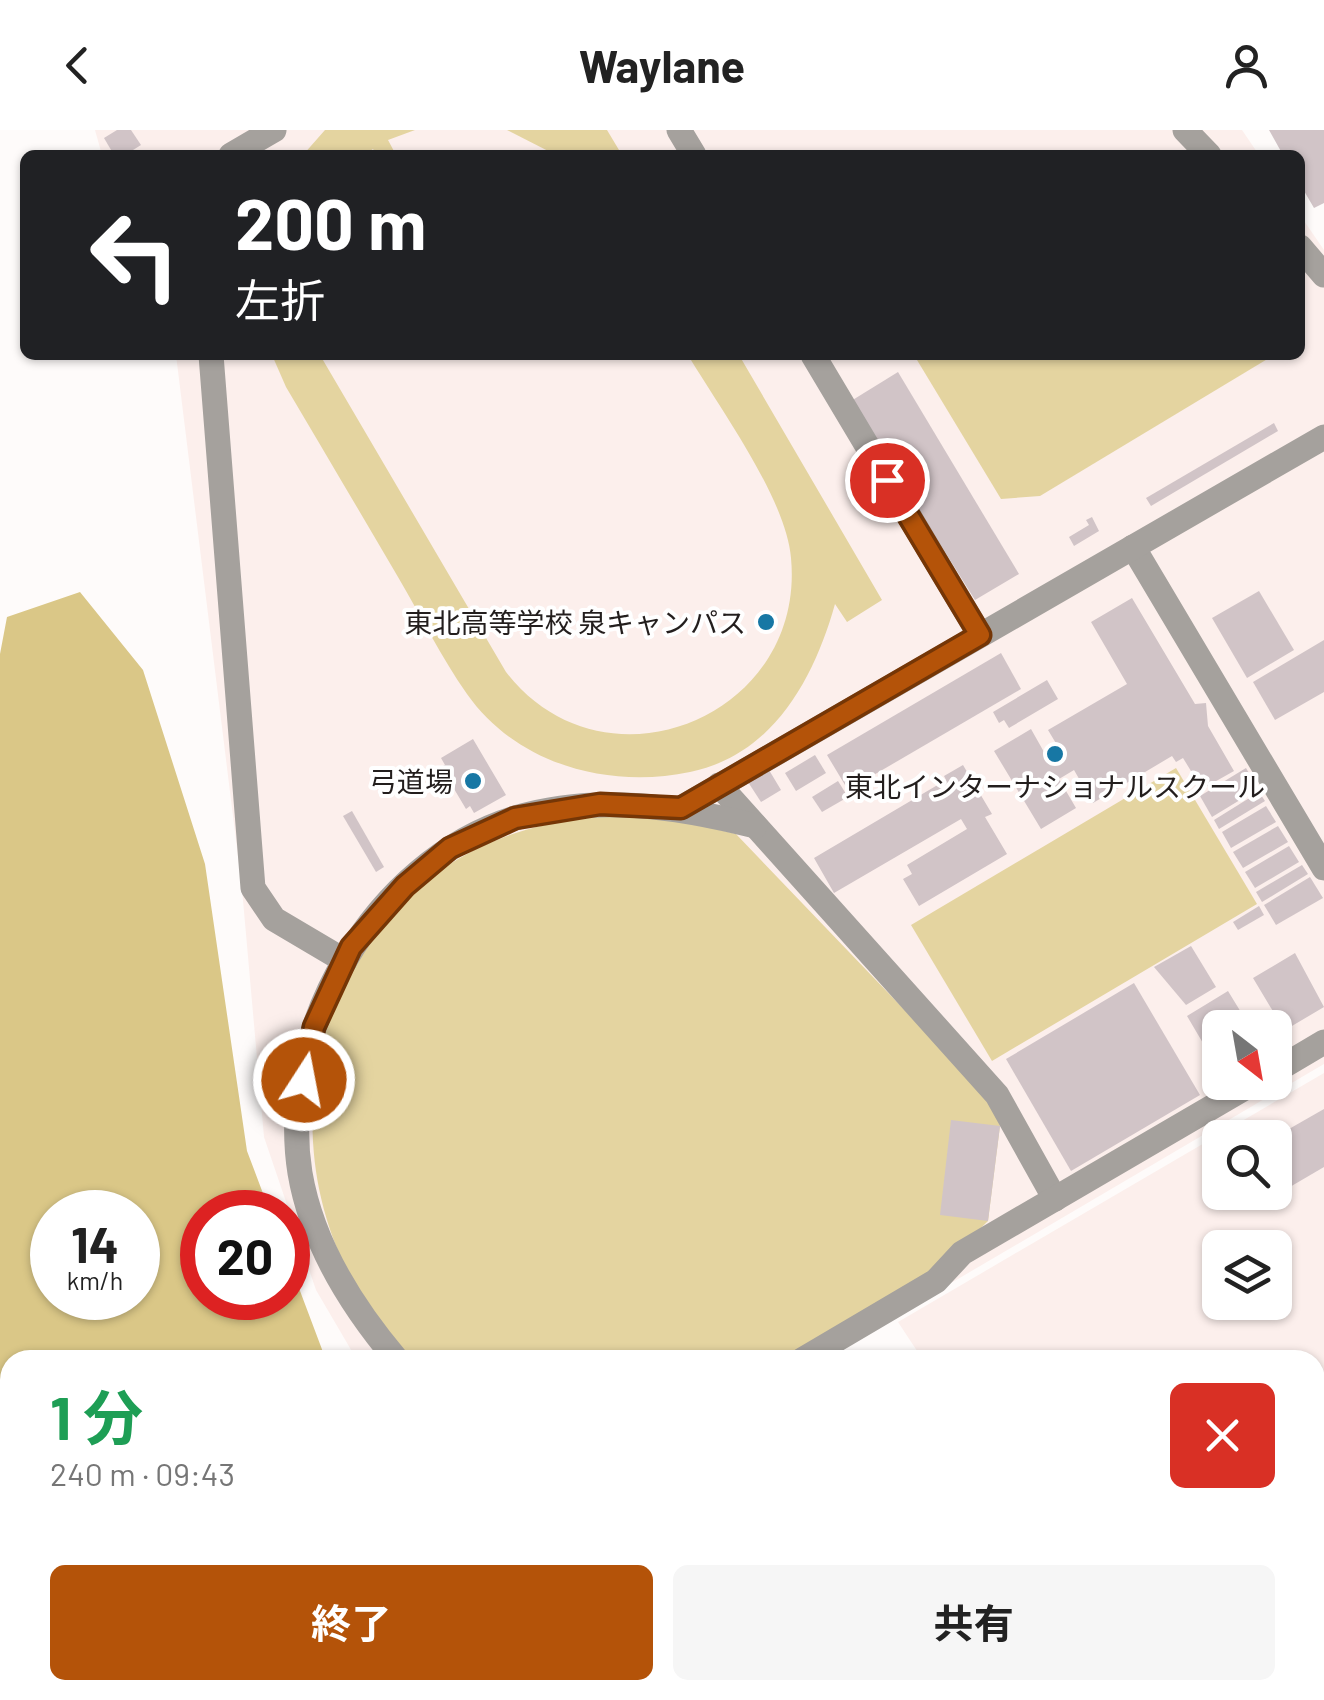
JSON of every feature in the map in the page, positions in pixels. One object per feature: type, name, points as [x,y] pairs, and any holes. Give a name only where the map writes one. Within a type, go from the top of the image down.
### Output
[{"type":"lane","points":[[240,150],[274,130]]},
{"type":"lane","points":[[1184,130],[1204,150]]},
{"type":"lane","points":[[1305,252],[1324,275]]},
{"type":"lane","points":[[212,360],[253,888],[274,919],[345,961]]},
{"type":"lane","points":[[816,360],[980,635]]},
{"type":"lane","points":[[681,808],[1324,437]]},
{"type":"lane","points":[[1134,546],[1324,868]]},
{"type":"lane","points":[[718,786],[997,1095],[1055,1199]]},
{"type":"lane","points":[[389,1350],[343,1290],[300,1174],[298,1106],[314,1027],[351,947],[405,886],[450,848],[515,818],[600,804],[681,808],[755,826]]},
{"type":"lane","points":[[1292,1061],[1324,1042]]},
{"type":"lane","points":[[819,1350],[936,1281],[962,1253],[1224,1100]]},
{"type":"shaded area","points":[[95,130],[1242,130],[1256,150],[101,150]]},
{"type":"shaded area","points":[[325,130],[415,130],[388,140],[393,150],[307,150]]},
{"type":"shaded area","points":[[507,130],[607,130],[619,150],[546,150]]},
{"type":"shaded area","name":"東北高等学校 泉キャンパス","points":[[1305,222],[1324,250],[1324,1064],[1292,1083],[1292,1010],[1202,1010],[1202,1100],[1263,1100],[1229,1120],[1202,1120],[1202,1136],[837,1350],[351,1350],[310,1272],[310,1190],[282,1190],[264,1137],[242,889],[177,360],[1305,360]]},
{"type":"shaded area","points":[[274,360],[323,360],[506,672],[547,710],[594,730],[643,734],[691,722],[733,697],[767,661],[787,614],[791,558],[777,509],[750,454],[691,360],[742,360],[882,600],[847,622],[835,604],[815,660],[786,710],[745,749],[719,763],[690,772],[628,777],[567,766],[512,739],[467,694],[286,387]]},
{"type":"shaded area","points":[[917,360],[1266,360],[1040,496],[1001,499]]},
{"type":"shaded area","points":[[80,592],[143,670],[205,864],[247,1151],[262,1190],[180,1190],[180,1320],[310,1317],[322,1350],[0,1350],[0,654],[7,617]]},
{"type":"shaded area","points":[[1176,768],[1257,904],[992,1061],[911,925]]},
{"type":"shaded area","points":[[656,814],[736,834],[988,1097],[1000,1126],[988,1221],[930,1278],[803,1350],[404,1350],[373,1314],[343,1262],[323,1206],[313,1147],[314,1088],[326,1030],[349,975],[384,925],[436,873],[470,852],[521,831],[600,817]]},
{"type":"shaded area","points":[[1324,1073],[1324,1350],[916,1350],[898,1322],[1202,1144],[1202,1210],[1292,1210],[1292,1120],[1244,1120],[1278,1100],[1292,1100],[1292,1092]]},
{"type":"building","points":[[117,130],[131,130],[141,145],[133,150],[111,150],[104,138]]},
{"type":"building","points":[[1269,130],[1324,130],[1324,203],[1314,208],[1305,193],[1305,150],[1280,150]]},
{"type":"building","points":[[898,372],[1019,574],[975,600],[851,401]]},
{"type":"building","points":[[1274,423],[1278,431],[1151,506],[1146,498]]},
{"type":"building","points":[[1092,517],[1099,531],[1074,546],[1069,537],[1089,525],[1086,520]]},
{"type":"building","points":[[1259,591],[1294,650],[1247,678],[1212,618]]},
{"type":"building","points":[[1132,598],[1195,704],[1206,703],[1208,726],[1234,771],[1202,789],[1183,758],[1176,762],[1172,756],[1093,803],[1074,770],[1059,779],[1076,808],[1041,829],[994,751],[1031,729],[1044,752],[1057,745],[1048,730],[1127,684],[1091,622]]},
{"type":"building","points":[[1324,640],[1324,692],[1275,720],[1253,682]]},
{"type":"building","points":[[1001,653],[1021,689],[848,790],[827,755]]},
{"type":"building","points":[[1047,680],[1058,699],[1009,728],[1004,720],[999,723],[993,712]]},
{"type":"building","name":"弓道場","points":[[473,739],[506,795],[474,813],[470,806],[466,809],[441,767],[445,765],[441,758]]},
{"type":"building","points":[[815,755],[826,773],[796,791],[785,773]]},
{"type":"building","points":[[963,765],[992,814],[985,817],[1007,854],[919,906],[903,879],[912,874],[907,865],[967,829],[961,819],[834,893],[814,858],[946,780],[944,776]]},
{"type":"building","points":[[1246,768],[1258,789],[1212,817],[1200,796]]},
{"type":"building","points":[[769,770],[781,790],[761,802],[748,782]]},
{"type":"building","points":[[838,781],[848,797],[822,812],[812,797]]},
{"type":"building","points":[[1259,792],[1265,801],[1219,829],[1214,820]]},
{"type":"building","points":[[1266,806],[1276,822],[1231,848],[1222,832]]},
{"type":"building","name":"弓道場","points":[[352,811],[384,867],[376,872],[343,816]]},
{"type":"building","points":[[1278,826],[1288,842],[1243,868],[1233,852]]},
{"type":"building","points":[[1289,846],[1299,862],[1255,888],[1245,872]]},
{"type":"building","points":[[1302,865],[1308,874],[1262,902],[1256,892]]},
{"type":"building","points":[[1310,877],[1323,898],[1276,925],[1264,905]]},
{"type":"building","points":[[1259,906],[1264,915],[1238,930],[1233,922]]},
{"type":"building","points":[[1191,946],[1216,987],[1186,1005],[1154,967]]},
{"type":"building","points":[[1295,953],[1324,1007],[1292,1026],[1292,1010],[1272,1010],[1253,978]]},
{"type":"building","points":[[1134,983],[1200,1095],[1071,1171],[1006,1059]]},
{"type":"building","points":[[1228,991],[1240,1010],[1202,1010],[1202,1041],[1187,1016]]},
{"type":"building","points":[[1324,1109],[1324,1167],[1292,1186],[1292,1127]]},
{"type":"building","points":[[951,1120],[1000,1126],[988,1221],[940,1215]]},
{"type":"place","name":"東北高等学校 泉キャンパス","points":[[766,622]]},
{"type":"place","name":"東北インターナショナルスクール","points":[[1055,754]]},
{"type":"place","name":"弓道場","points":[[473,781]]},
{"type":"route","points":[[304,1080],[314,1027],[351,947],[405,886],[450,848],[515,818],[600,804],[681,808],[980,635],[887,480]]}]
